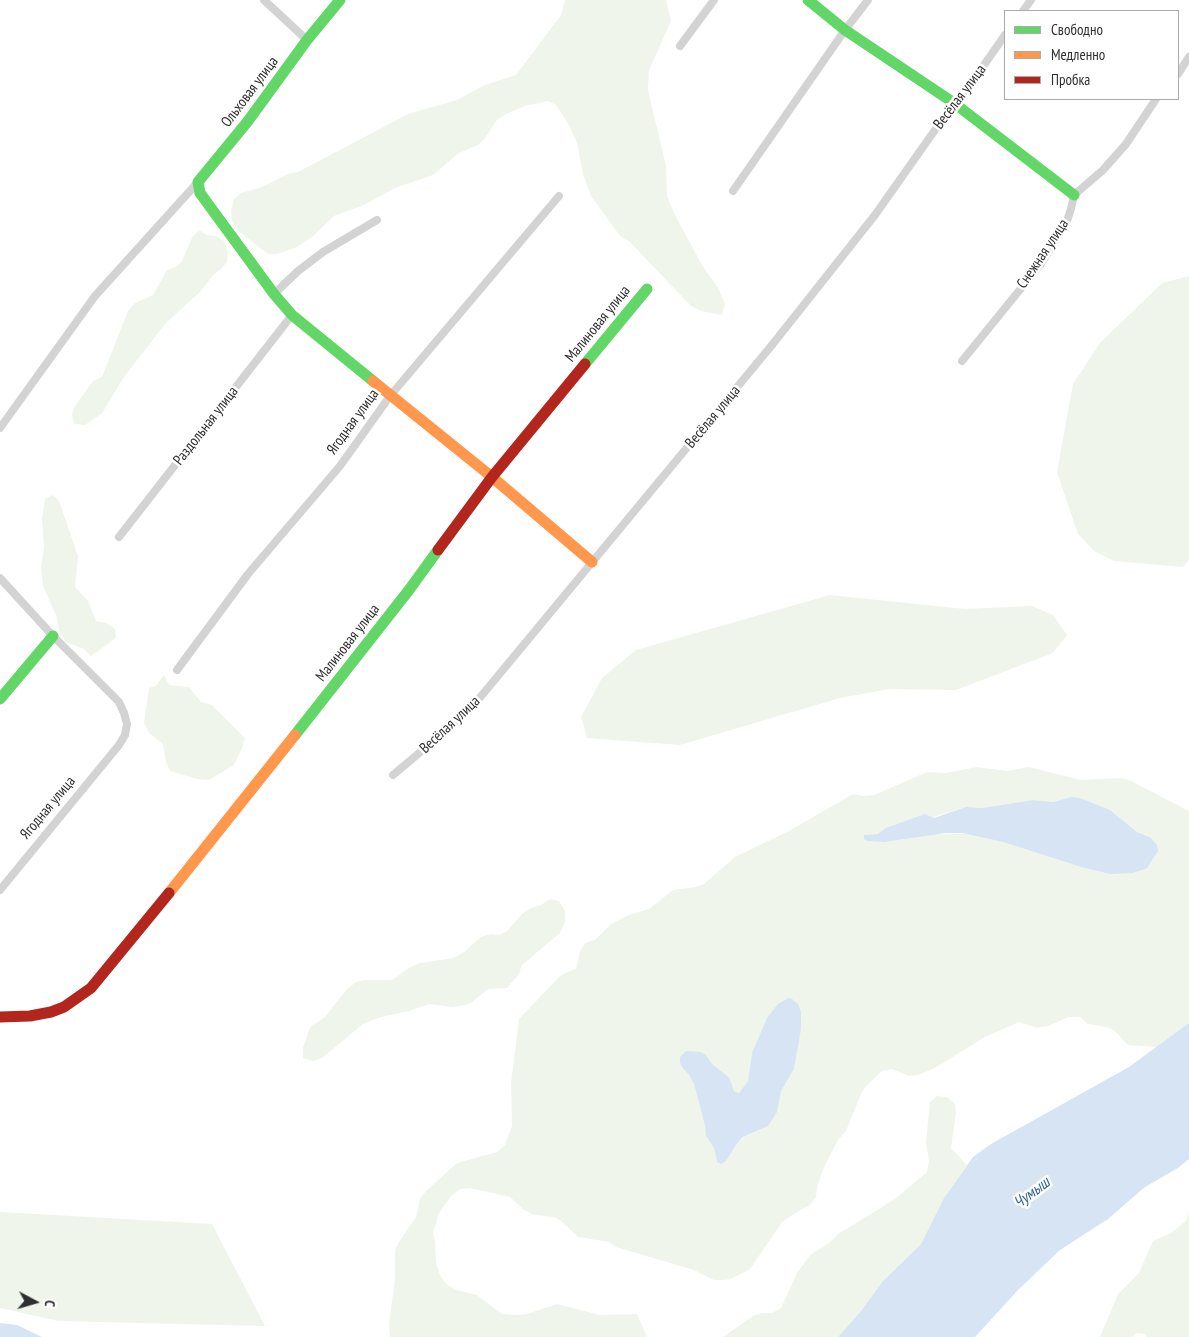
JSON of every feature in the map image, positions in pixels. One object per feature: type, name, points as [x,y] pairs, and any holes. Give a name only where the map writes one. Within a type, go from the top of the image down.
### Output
[{"type":"street","points":[[264,0],[307,40]]},
{"type":"street","name":"Ольховая улица","points":[[198,182],[248,121],[307,40],[340,0]]},
{"type":"street","points":[[680,46],[714,0]]},
{"type":"street","points":[[808,0],[845,30],[954,103],[1074,195],[1103,170],[1126,144],[1155,100]]},
{"type":"street","points":[[733,191],[868,0]]},
{"type":"street","name":"Весёлая улица","points":[[393,776],[468,712],[772,345],[875,215],[954,103],[1004,36]]},
{"type":"street","points":[[1179,72],[1189,57]]},
{"type":"street","points":[[198,182],[200,193],[207,204],[274,294],[292,315],[492,477],[592,562]]},
{"type":"street","points":[[0,428],[95,296],[198,182]]},
{"type":"street","name":"Снежная улица","points":[[962,361],[1040,264],[1066,224],[1074,195]]},
{"type":"street","name":"Ягодная улица","points":[[177,670],[248,574],[340,466],[390,396],[559,196]]},
{"type":"street","points":[[274,294],[298,271],[323,252],[377,220]]},
{"type":"street","name":"Малиновая улица","points":[[0,1017],[30,1016],[51,1012],[64,1007],[91,988],[192,866],[409,590],[492,477],[647,289]]},
{"type":"street","name":"Раздольная улица","points":[[119,536],[292,315]]},
{"type":"street","points":[[0,578],[53,636],[0,699]]},
{"type":"street","name":"Ягодная улица","points":[[0,890],[119,746],[125,735],[127,724],[119,702],[53,636]]},
{"type":"shaded area","points":[[565,0],[666,0],[671,21],[649,70],[648,90],[666,166],[667,196],[702,265],[718,288],[725,304],[722,315],[701,311],[691,306],[630,242],[620,236],[591,196],[583,174],[577,143],[569,125],[556,105],[548,101],[525,106],[506,114],[497,120],[478,145],[459,153],[433,175],[395,188],[364,205],[334,216],[312,237],[295,248],[277,254],[268,254],[237,230],[232,221],[231,210],[234,199],[241,193],[260,188],[288,174],[298,172],[408,114],[457,100],[485,85],[516,75],[561,15]]},
{"type":"shaded area","points":[[199,230],[224,241],[228,252],[227,262],[213,275],[201,291],[165,324],[124,377],[102,413],[85,425],[74,424],[72,415],[75,406],[93,381],[102,377],[128,311],[135,303],[153,295],[167,270],[176,267],[182,261],[192,238]]},
{"type":"shaded area","points":[[1189,276],[1189,559],[1183,567],[1114,561],[1094,551],[1078,534],[1057,472],[1073,384],[1100,343],[1162,283]]},
{"type":"shaded area","points":[[53,495],[59,501],[78,556],[75,587],[88,601],[96,621],[106,623],[115,629],[116,638],[91,656],[84,649],[66,642],[60,634],[56,615],[43,586],[41,568],[44,547],[42,519],[45,499]]},
{"type":"shaded area","points":[[830,595],[965,609],[1032,606],[1053,615],[1067,635],[1053,653],[956,690],[889,689],[840,698],[680,745],[587,738],[581,717],[602,678],[636,650]]},
{"type":"shaded area","points":[[164,675],[169,685],[189,687],[201,702],[212,705],[245,738],[234,765],[209,780],[197,779],[170,771],[166,762],[163,744],[149,733],[144,723],[149,688],[156,686]]},
{"type":"shaded area","points":[[977,767],[1007,771],[1029,767],[1081,780],[1122,778],[1189,811],[1189,1023],[1157,1047],[1128,1045],[1115,1031],[1107,1027],[1088,1024],[1080,1017],[1069,1017],[1048,1026],[1037,1028],[1019,1022],[985,1037],[935,1068],[918,1075],[909,1076],[892,1069],[882,1071],[866,1086],[861,1094],[846,1131],[838,1140],[824,1167],[817,1187],[816,1197],[810,1205],[782,1222],[750,1269],[731,1279],[714,1280],[694,1270],[616,1247],[609,1242],[578,1237],[561,1221],[554,1217],[534,1215],[524,1210],[510,1197],[470,1188],[460,1189],[452,1195],[439,1213],[433,1233],[436,1263],[440,1275],[446,1284],[456,1290],[477,1295],[502,1314],[527,1314],[557,1304],[600,1315],[637,1314],[647,1337],[390,1337],[389,1324],[395,1279],[395,1250],[416,1217],[420,1199],[426,1191],[457,1163],[497,1152],[505,1145],[512,1126],[511,1083],[519,1019],[559,977],[576,969],[580,951],[585,943],[595,940],[611,924],[629,915],[649,909],[673,890],[704,884],[735,857],[789,831],[853,794],[863,796],[874,795],[927,772],[946,773]],"holes":[[[1071,797],[1110,810],[1137,832],[1150,837],[1081,867],[1003,842],[967,834],[865,835],[878,834],[966,807],[982,808],[1033,800],[1053,802]],[[797,1050],[794,1069],[781,1091],[768,1126],[744,1137],[736,1145],[726,1161],[717,1162],[714,1148],[706,1136],[694,1084],[689,1075],[706,1055],[713,1065],[729,1077],[734,1091],[739,1093],[748,1081],[752,1053]]]},
{"type":"shaded area","points":[[550,899],[559,901],[565,911],[565,922],[560,933],[522,965],[519,974],[507,988],[488,989],[471,1003],[461,1006],[451,1007],[429,1004],[409,1011],[381,1017],[363,1024],[322,1058],[313,1061],[303,1058],[303,1048],[310,1027],[325,1017],[346,990],[356,982],[364,980],[392,980],[420,963],[454,958],[481,937],[490,934],[499,935],[507,931],[522,914]]},
{"type":"shaded area","points":[[937,1096],[947,1097],[955,1104],[956,1113],[951,1148],[967,1165],[944,1198],[921,1244],[883,1281],[861,1311],[838,1337],[723,1337],[753,1316],[762,1313],[772,1313],[781,1308],[797,1273],[810,1255],[829,1243],[838,1234],[895,1199],[927,1172],[929,1161],[926,1142],[930,1102]]},
{"type":"shaded area","points":[[1189,1210],[1189,1337],[1146,1337],[1146,1334],[1136,1333],[1132,1337],[1100,1337],[1118,1294],[1139,1273],[1153,1241],[1171,1233],[1186,1221]]},
{"type":"shaded area","points":[[0,1212],[212,1224],[265,1326],[58,1321],[0,1308]]},
{"type":"water","points":[[1071,797],[1080,798],[1110,810],[1137,832],[1150,837],[1157,845],[1158,851],[1147,868],[1133,873],[1111,874],[1081,867],[1003,842],[962,833],[946,833],[884,842],[864,839],[864,835],[878,834],[886,828],[925,814],[934,818],[966,807],[982,808],[1033,800],[1053,802]]},
{"type":"water","points":[[788,998],[798,1004],[801,1012],[801,1029],[794,1069],[781,1091],[777,1112],[768,1126],[743,1137],[726,1161],[721,1164],[717,1162],[714,1148],[706,1136],[694,1084],[682,1067],[680,1057],[686,1051],[701,1052],[706,1055],[713,1065],[729,1077],[734,1091],[739,1093],[748,1081],[752,1053],[767,1018],[778,1004]]},
{"type":"water","name":"Чумыш","points":[[1189,1023],[1189,1159],[1178,1168],[1145,1187],[1108,1219],[1060,1250],[1017,1291],[975,1337],[838,1337],[861,1311],[883,1281],[921,1244],[944,1198],[973,1157],[991,1144],[1129,1067]]},
{"type":"water","points":[[0,1323],[17,1325],[42,1337],[0,1337]]},
{"type":"traffic: fast","points":[[340,0],[307,40],[248,121],[198,182],[200,193],[274,294],[292,315],[373,381]]},
{"type":"traffic: fast","points":[[808,0],[845,30],[954,103],[1074,195]]},
{"type":"traffic: fast","points":[[585,364],[647,289]]},
{"type":"traffic: fast","points":[[295,735],[409,590],[438,550]]},
{"type":"traffic: fast","points":[[0,699],[53,636]]},
{"type":"traffic: slow","points":[[373,381],[492,477],[592,562]]},
{"type":"traffic: slow","points":[[169,893],[295,735]]},
{"type":"traffic: jam","points":[[438,550],[492,477],[585,364]]},
{"type":"traffic: jam","points":[[0,1017],[30,1016],[51,1012],[64,1007],[91,988],[169,893]]}]
